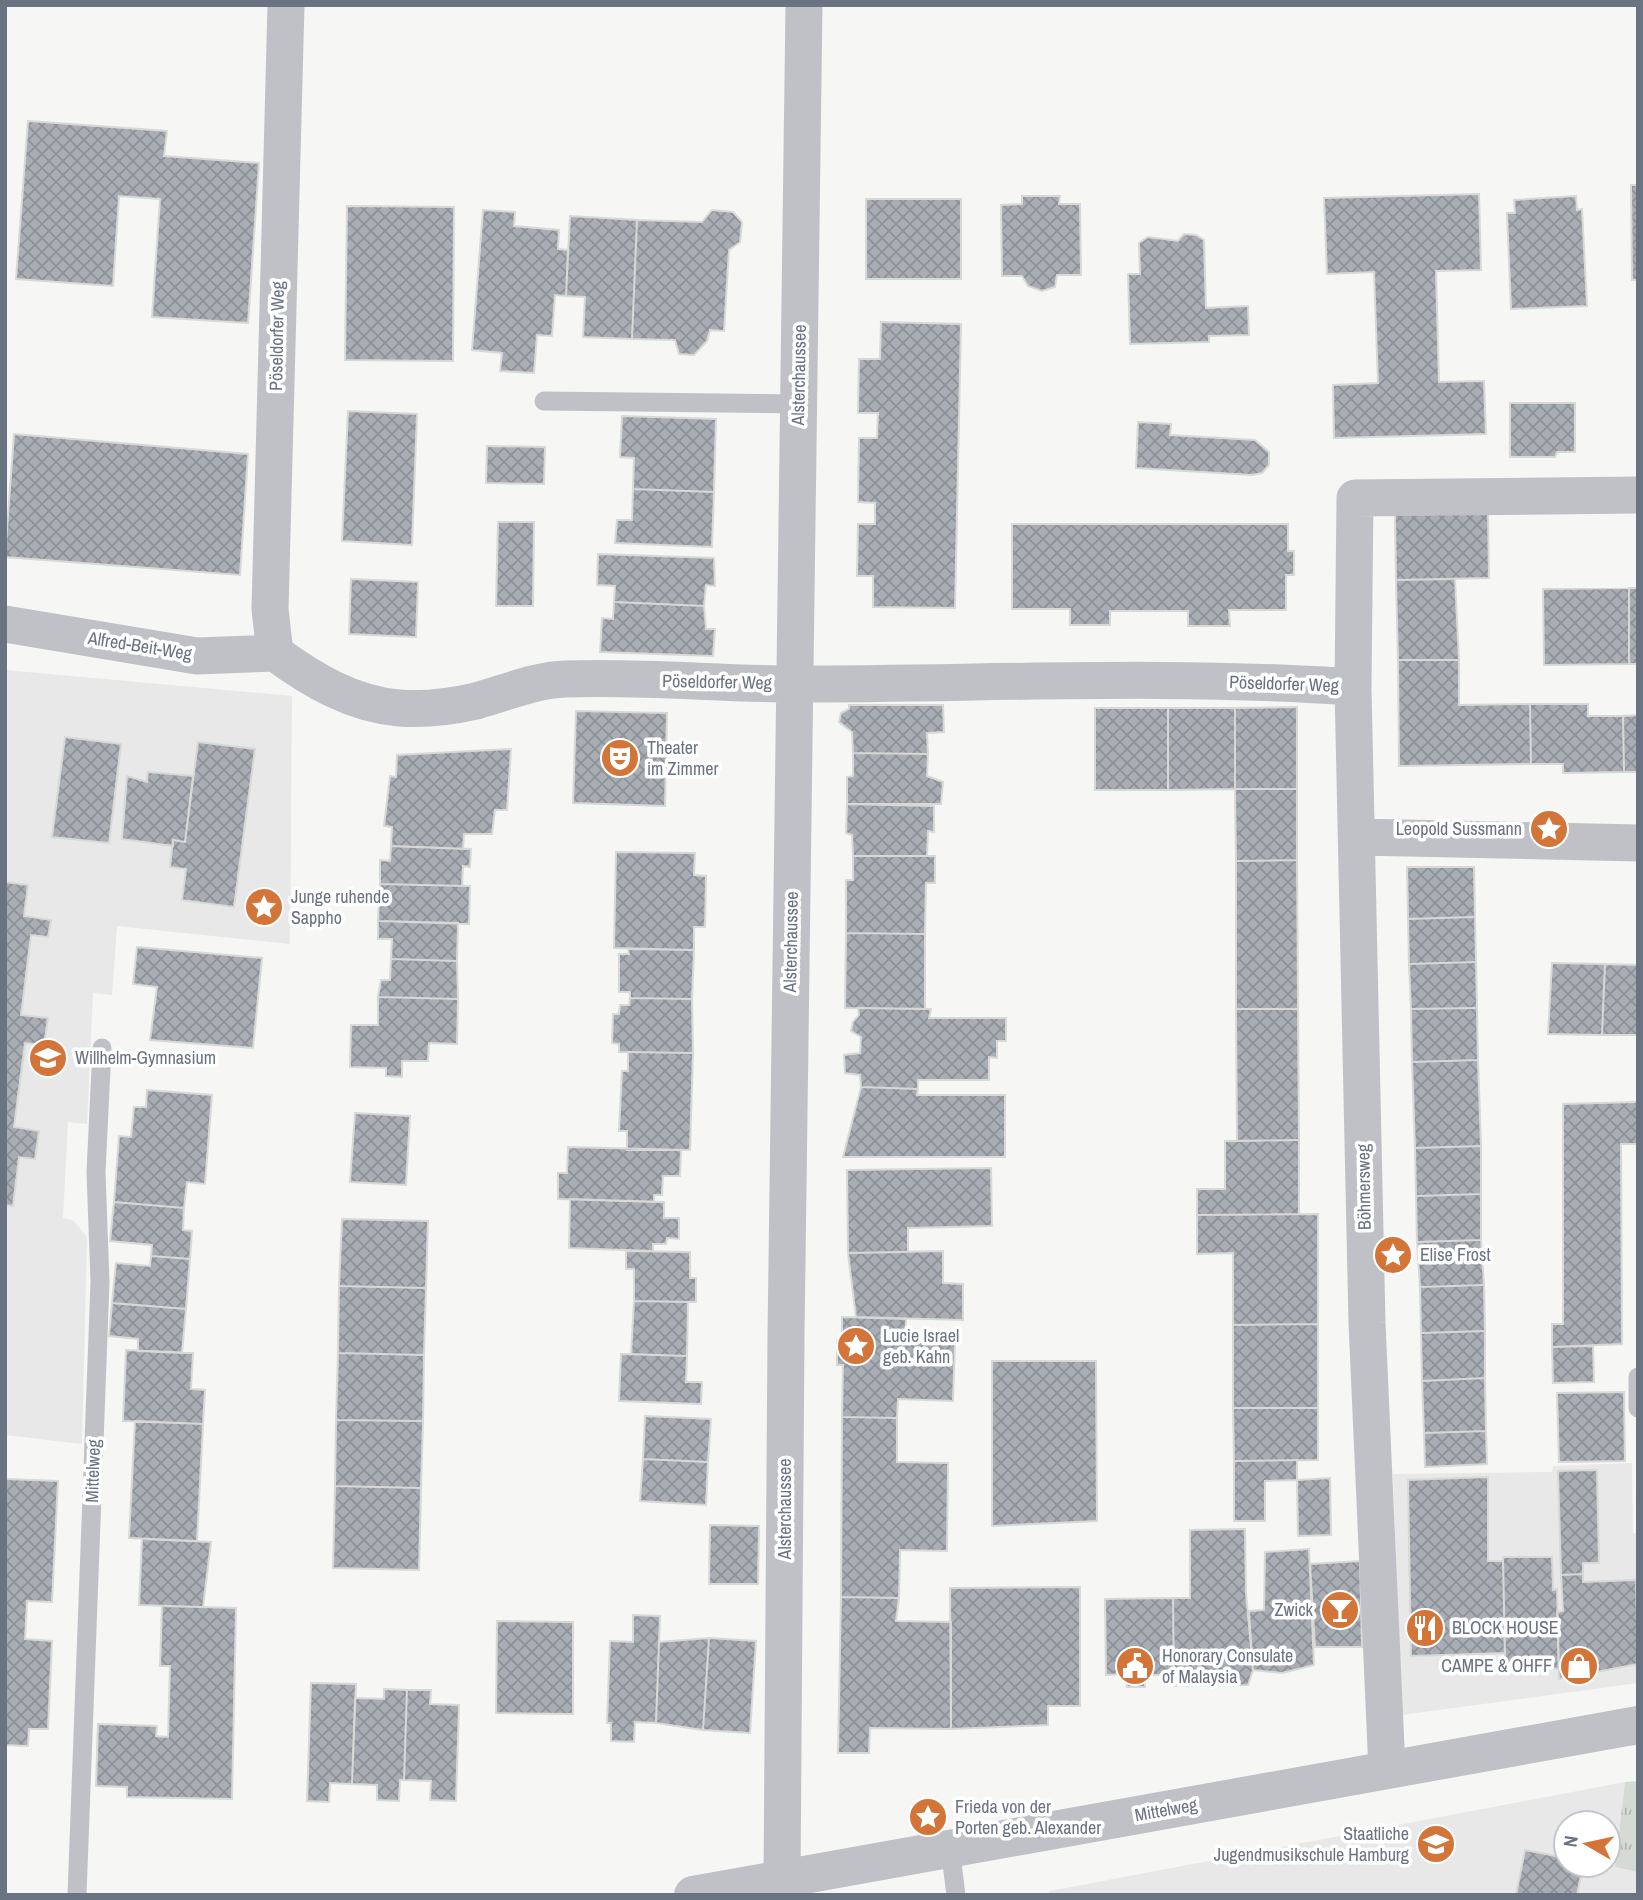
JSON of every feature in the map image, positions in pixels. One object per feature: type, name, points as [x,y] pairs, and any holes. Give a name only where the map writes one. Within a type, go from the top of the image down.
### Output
[{"type":"street","name":"Pöseldorfer Weg","points":[[286,5],[270,609],[275,653],[312,681],[356,698],[396,708],[435,709],[477,701],[525,684],[565,678],[794,684],[1270,682],[1353,687],[1355,498],[1638,495]]},
{"type":"street","name":"Alsterchaussee","points":[[783,1887],[794,684],[804,5]]},
{"type":"street","name":"Alfred-Beit-Weg","points":[[5,624],[197,656],[275,653]]},
{"type":"street","name":"Böhmersweg","points":[[1353,687],[1367,1323],[1387,1770]]},
{"type":"street","points":[[1357,837],[1638,843]]},
{"type":"street","name":"Mittelweg","points":[[693,1895],[783,1887],[950,1848],[1638,1725]]},
{"type":"lane","points":[[544,401],[799,404]]},
{"type":"lane","name":"Mittelweg","points":[[76,1895],[100,1282],[96,1172],[102,1048]]},
{"type":"lane","points":[[1638,1377],[1638,1408]]},
{"type":"lane","points":[[950,1848],[956,1895]]},
{"type":"shaded area","name":"Willhelm-Gymnasium","points":[[5,670],[292,696],[290,944],[117,926],[112,995],[93,993],[87,1124],[68,1122],[63,1218],[74,1221],[87,1237],[82,1444],[5,1435]]},
{"type":"shaded area","points":[[1632,1463],[1633,1533],[1638,1533],[1638,1683],[1402,1715],[1393,1474],[1552,1472],[1553,1466]]},
{"type":"shaded area","name":"Staatliche Jugendmusikschule Hamburg","points":[[1625,1782],[1622,1809],[1552,1809],[1552,1879],[1622,1879],[1622,1869],[1638,1872],[1638,1895],[1049,1895],[1050,1891]]},
{"type":"green space","points":[[1638,1781],[1638,1872],[1622,1869],[1622,1809],[1625,1782]]},
{"type":"building","points":[[28,121],[167,131],[164,156],[259,163],[248,323],[152,317],[160,199],[119,196],[113,286],[16,279]]},
{"type":"building","points":[[1631,185],[1638,185],[1638,280],[1632,280]]},
{"type":"building","points":[[1479,194],[1481,270],[1436,271],[1439,382],[1484,381],[1486,434],[1334,438],[1333,385],[1378,383],[1374,272],[1327,274],[1324,198]]},
{"type":"building","points":[[1022,196],[1060,196],[1059,204],[1080,204],[1081,275],[1057,275],[1055,287],[1042,291],[1028,286],[1022,276],[1002,276],[1001,205],[1022,204]]},
{"type":"building","points":[[1576,196],[1577,210],[1582,209],[1587,306],[1511,309],[1507,213],[1515,213],[1514,200]]},
{"type":"building","points":[[866,199],[961,199],[961,279],[866,279]]},
{"type":"building","points":[[347,206],[454,207],[453,361],[345,360]]},
{"type":"building","points":[[483,210],[515,212],[514,226],[559,230],[558,249],[568,250],[566,296],[555,295],[552,336],[537,335],[534,373],[500,371],[502,353],[472,350]]},
{"type":"building","points":[[712,210],[733,212],[742,222],[740,242],[729,250],[724,331],[710,330],[707,341],[694,355],[679,354],[675,340],[632,339],[637,220],[702,222]]},
{"type":"building","points":[[570,216],[637,220],[632,339],[583,337],[585,297],[566,296]]},
{"type":"building","points":[[1184,234],[1196,235],[1204,240],[1206,308],[1248,306],[1249,335],[1209,336],[1209,342],[1130,344],[1128,274],[1140,274],[1139,243],[1148,237],[1178,241]]},
{"type":"building","points":[[881,322],[961,324],[955,608],[873,607],[873,576],[857,576],[858,524],[875,524],[875,503],[858,502],[859,438],[877,438],[878,413],[858,413],[859,359],[880,359]]},
{"type":"building","points":[[1510,403],[1575,403],[1575,452],[1557,452],[1555,457],[1510,457]]},
{"type":"building","points":[[348,411],[417,414],[412,545],[342,541]]},
{"type":"building","points":[[622,416],[716,419],[714,492],[633,489],[634,458],[620,457]]},
{"type":"building","points":[[1138,422],[1171,424],[1170,435],[1255,440],[1269,452],[1269,465],[1262,473],[1252,475],[1136,468]]},
{"type":"building","points":[[14,434],[248,454],[240,575],[5,557]]},
{"type":"building","points":[[487,446],[545,447],[544,484],[486,483]]},
{"type":"building","points":[[633,489],[714,492],[712,547],[615,543],[617,520],[632,520]]},
{"type":"building","points":[[1488,513],[1489,578],[1396,580],[1395,515]]},
{"type":"building","points":[[498,522],[534,522],[533,606],[496,606]]},
{"type":"building","points":[[1012,524],[1288,524],[1288,551],[1294,551],[1294,575],[1286,575],[1286,610],[1229,610],[1230,626],[1188,626],[1188,611],[1110,611],[1110,625],[1070,625],[1070,609],[1012,609]]},
{"type":"building","points":[[598,554],[714,558],[715,586],[706,585],[704,606],[614,602],[615,586],[597,585]]},
{"type":"building","points":[[351,579],[418,582],[416,637],[349,634]]},
{"type":"building","points":[[1455,579],[1459,660],[1398,660],[1396,580]]},
{"type":"building","points":[[1629,588],[1629,664],[1544,665],[1543,589]]},
{"type":"building","points":[[1629,588],[1638,588],[1638,664],[1629,664]]},
{"type":"building","points":[[614,602],[704,606],[706,629],[715,629],[713,656],[600,652],[602,618],[613,619]]},
{"type":"building","points":[[1398,660],[1459,660],[1459,705],[1530,704],[1531,764],[1399,766]]},
{"type":"building","points":[[1530,704],[1588,704],[1588,716],[1623,716],[1624,772],[1563,773],[1563,764],[1531,764]]},
{"type":"building","points":[[849,705],[943,705],[944,732],[927,733],[928,754],[853,753],[852,732],[839,722],[841,713],[849,709]]},
{"type":"building","points":[[1297,707],[1297,789],[1235,789],[1235,708]]},
{"type":"building","points":[[1095,708],[1168,708],[1168,790],[1095,790]]},
{"type":"building","points":[[1168,708],[1235,708],[1235,789],[1168,790]]},
{"type":"building","name":"Theater im Zimmer","points":[[576,711],[667,713],[665,806],[573,803]]},
{"type":"building","points":[[1638,715],[1638,772],[1624,772],[1623,716]]},
{"type":"building","points":[[65,737],[121,744],[109,843],[52,837]]},
{"type":"building","points":[[198,742],[255,749],[234,907],[182,900],[186,869],[170,867],[173,840],[185,842]]},
{"type":"building","points":[[511,749],[507,810],[495,810],[492,834],[464,834],[463,849],[391,846],[392,827],[384,826],[390,776],[396,777],[397,755]]},
{"type":"building","points":[[853,753],[928,754],[927,776],[943,782],[941,804],[847,804],[847,777],[853,776]]},
{"type":"building","points":[[148,772],[193,776],[185,842],[173,840],[173,846],[122,839],[127,776],[147,782]]},
{"type":"building","points":[[1235,789],[1297,789],[1297,860],[1236,861]]},
{"type":"building","points":[[847,804],[934,806],[934,832],[928,831],[927,856],[853,856],[852,835],[846,833]]},
{"type":"building","points":[[391,846],[471,849],[470,867],[463,866],[462,886],[380,884],[380,860],[390,861]]},
{"type":"building","points":[[616,852],[695,853],[694,875],[706,876],[705,927],[694,927],[694,950],[614,948]]},
{"type":"building","points":[[853,856],[935,856],[935,883],[926,883],[925,934],[846,933],[846,880],[853,880]]},
{"type":"building","points":[[1297,860],[1298,1009],[1236,1009],[1236,861]]},
{"type":"building","points":[[1407,867],[1474,867],[1475,917],[1408,919]]},
{"type":"building","points":[[5,882],[28,885],[24,916],[51,920],[48,937],[31,935],[21,1015],[48,1018],[44,1045],[25,1043],[14,1127],[39,1131],[35,1159],[19,1157],[13,1206],[5,1205]]},
{"type":"building","points":[[380,884],[470,886],[469,924],[378,921]]},
{"type":"building","points":[[1475,917],[1476,962],[1409,964],[1408,919]]},
{"type":"building","points":[[378,921],[458,923],[457,961],[391,959],[392,939],[378,939]]},
{"type":"building","points":[[846,933],[925,934],[925,1009],[845,1008]]},
{"type":"building","points":[[137,947],[262,958],[253,1048],[150,1040],[157,987],[133,984]]},
{"type":"building","points":[[628,949],[694,950],[692,999],[630,998],[630,992],[619,992],[619,954],[629,954]]},
{"type":"building","points":[[391,959],[457,961],[458,999],[378,997],[381,980],[390,980]]},
{"type":"building","points":[[1476,962],[1477,1008],[1411,1009],[1409,964]]},
{"type":"building","points":[[1552,963],[1605,964],[1602,1035],[1548,1034]]},
{"type":"building","points":[[1605,964],[1638,965],[1638,1035],[1602,1035]]},
{"type":"building","points":[[378,997],[458,999],[457,1044],[429,1043],[428,1061],[402,1061],[402,1077],[386,1076],[386,1068],[350,1067],[351,1025],[378,1025]]},
{"type":"building","points":[[630,998],[692,999],[693,1053],[619,1052],[619,1044],[612,1043],[613,1014],[619,1014],[620,1005],[629,1005]]},
{"type":"building","points":[[858,1008],[931,1009],[929,1018],[1006,1018],[1006,1041],[997,1041],[997,1058],[989,1057],[989,1080],[918,1080],[918,1089],[861,1087],[860,1075],[845,1073],[844,1055],[860,1053],[861,1037],[851,1031],[853,1022],[859,1015]]},
{"type":"building","points":[[1477,1008],[1478,1060],[1412,1062],[1411,1009]]},
{"type":"building","points":[[1236,1009],[1298,1009],[1299,1140],[1237,1141]]},
{"type":"building","points":[[628,1052],[693,1053],[690,1150],[627,1150],[627,1131],[619,1131],[622,1071],[628,1071]]},
{"type":"building","points":[[1478,1060],[1481,1146],[1415,1148],[1412,1062]]},
{"type":"building","points":[[861,1087],[918,1089],[917,1095],[1005,1095],[1005,1157],[843,1157]]},
{"type":"building","points":[[147,1090],[212,1095],[205,1184],[187,1182],[184,1208],[114,1202],[119,1136],[131,1137],[134,1107],[146,1107]]},
{"type":"building","points":[[1638,1102],[1638,1144],[1621,1144],[1622,1344],[1552,1347],[1552,1324],[1563,1324],[1563,1104]]},
{"type":"building","points":[[355,1113],[410,1116],[406,1185],[350,1182]]},
{"type":"building","points":[[1299,1140],[1299,1214],[1197,1215],[1197,1189],[1225,1189],[1225,1141]]},
{"type":"building","points":[[1481,1146],[1481,1194],[1416,1196],[1415,1148]]},
{"type":"building","points":[[568,1147],[681,1150],[680,1176],[663,1176],[662,1195],[654,1195],[654,1202],[558,1199],[558,1173],[567,1173]]},
{"type":"building","points":[[991,1168],[992,1226],[908,1228],[908,1252],[848,1253],[847,1170]]},
{"type":"building","points":[[1481,1194],[1481,1240],[1417,1242],[1416,1196]]},
{"type":"building","points":[[570,1199],[664,1202],[664,1218],[679,1218],[679,1239],[667,1238],[666,1244],[653,1244],[653,1251],[569,1248]]},
{"type":"building","points":[[114,1202],[184,1208],[183,1230],[192,1231],[190,1259],[151,1256],[152,1245],[110,1241]]},
{"type":"building","points":[[1318,1214],[1318,1324],[1233,1325],[1233,1253],[1197,1254],[1197,1215]]},
{"type":"building","points":[[342,1219],[428,1221],[426,1288],[339,1286]]},
{"type":"building","points":[[1481,1240],[1484,1285],[1420,1287],[1417,1242]]},
{"type":"building","points":[[626,1251],[690,1252],[690,1278],[696,1278],[696,1302],[634,1301],[634,1269],[626,1269]]},
{"type":"building","points":[[943,1251],[943,1283],[963,1284],[963,1320],[856,1317],[848,1253]]},
{"type":"building","points":[[151,1256],[190,1259],[186,1309],[112,1303],[116,1263],[150,1266]]},
{"type":"building","points":[[1484,1285],[1485,1331],[1421,1333],[1420,1287]]},
{"type":"building","points":[[339,1286],[426,1288],[424,1355],[338,1353]]},
{"type":"building","points":[[634,1301],[688,1302],[687,1356],[631,1354]]},
{"type":"building","points":[[112,1303],[186,1309],[182,1353],[138,1351],[138,1339],[109,1336]]},
{"type":"building","points":[[842,1317],[906,1319],[905,1341],[955,1342],[953,1401],[898,1399],[897,1418],[842,1417],[843,1365],[837,1365],[837,1340],[842,1340]]},
{"type":"building","points":[[1318,1324],[1318,1408],[1233,1408],[1233,1325]]},
{"type":"building","points":[[1485,1331],[1485,1378],[1422,1381],[1421,1333]]},
{"type":"building","points":[[1593,1346],[1594,1382],[1553,1383],[1552,1347]]},
{"type":"building","points":[[126,1350],[193,1353],[191,1389],[205,1390],[203,1424],[123,1421]]},
{"type":"building","points":[[338,1353],[424,1355],[423,1421],[336,1420]]},
{"type":"building","points":[[621,1354],[687,1356],[686,1382],[702,1382],[701,1404],[619,1401]]},
{"type":"building","points":[[992,1361],[1096,1361],[1097,1521],[992,1526]]},
{"type":"building","points":[[1485,1378],[1486,1431],[1424,1433],[1422,1381]]},
{"type":"building","points":[[1624,1392],[1625,1461],[1559,1462],[1557,1393]]},
{"type":"building","points":[[1233,1408],[1318,1408],[1318,1460],[1234,1461]]},
{"type":"building","points":[[645,1416],[711,1419],[708,1462],[643,1459]]},
{"type":"building","points":[[842,1417],[897,1418],[897,1462],[948,1463],[947,1551],[900,1550],[899,1598],[841,1597]]},
{"type":"building","points":[[336,1420],[423,1421],[421,1488],[335,1486]]},
{"type":"building","points":[[135,1421],[203,1424],[197,1541],[129,1538]]},
{"type":"building","points":[[1486,1431],[1487,1464],[1425,1467],[1424,1433]]},
{"type":"building","points":[[643,1459],[708,1462],[706,1505],[640,1501]]},
{"type":"building","points":[[1297,1460],[1297,1480],[1265,1481],[1265,1521],[1234,1521],[1234,1461]]},
{"type":"building","points":[[1597,1470],[1599,1563],[1583,1563],[1583,1574],[1561,1575],[1558,1471]]},
{"type":"building","points":[[1488,1477],[1488,1561],[1503,1561],[1505,1653],[1411,1656],[1408,1480]]},
{"type":"building","points":[[1330,1478],[1331,1535],[1298,1536],[1297,1480]]},
{"type":"building","points":[[5,1479],[58,1481],[52,1602],[27,1601],[25,1639],[52,1641],[48,1729],[29,1729],[28,1746],[5,1745]]},
{"type":"building","points":[[335,1486],[421,1488],[419,1570],[333,1568]]},
{"type":"building","points":[[710,1525],[759,1526],[758,1584],[709,1584]]},
{"type":"building","points":[[1245,1529],[1246,1593],[1253,1670],[1248,1685],[1174,1686],[1173,1598],[1190,1598],[1190,1530]]},
{"type":"building","points":[[142,1539],[211,1542],[203,1607],[139,1605]]},
{"type":"building","points":[[1309,1549],[1314,1665],[1282,1673],[1253,1670],[1249,1611],[1264,1610],[1265,1552]]},
{"type":"building","points":[[1503,1557],[1552,1557],[1553,1590],[1557,1589],[1559,1669],[1505,1662]]},
{"type":"building","points":[[1360,1561],[1362,1647],[1315,1647],[1310,1564]]},
{"type":"building","points":[[1583,1574],[1583,1582],[1636,1580],[1638,1664],[1559,1679],[1557,1612],[1563,1611],[1561,1575]]},
{"type":"building","points":[[1080,1587],[1080,1706],[1048,1706],[1048,1725],[951,1729],[950,1588]]},
{"type":"building","points":[[841,1597],[899,1598],[896,1621],[951,1622],[951,1729],[870,1728],[869,1753],[838,1753]]},
{"type":"building","points":[[1173,1598],[1174,1675],[1145,1675],[1145,1687],[1127,1687],[1126,1674],[1106,1675],[1105,1599]]},
{"type":"building","points":[[162,1606],[236,1608],[232,1799],[127,1797],[127,1787],[96,1786],[98,1724],[157,1726],[156,1736],[168,1737],[170,1666],[160,1666]]},
{"type":"building","points":[[633,1615],[660,1616],[656,1723],[635,1722],[634,1742],[611,1741],[611,1723],[607,1723],[610,1641],[633,1642]]},
{"type":"building","points":[[497,1621],[573,1622],[573,1714],[496,1713]]},
{"type":"building","points":[[709,1638],[756,1641],[750,1733],[703,1730]]},
{"type":"building","points":[[709,1638],[703,1730],[656,1723],[659,1642]]},
{"type":"building","points":[[311,1683],[356,1684],[352,1784],[330,1783],[329,1802],[307,1801]]},
{"type":"building","points":[[384,1689],[407,1690],[404,1780],[400,1780],[399,1801],[377,1800],[377,1785],[352,1784],[355,1698],[384,1699]]},
{"type":"building","points":[[407,1690],[431,1690],[430,1704],[459,1705],[456,1801],[430,1800],[431,1781],[404,1780]]},
{"type":"building","points":[[1525,1850],[1552,1855],[1552,1879],[1580,1879],[1577,1895],[1516,1895]]},
{"type":"place","name":"Theater im Zimmer","points":[[620,758]]},
{"type":"place","name":"Leopold Sussmann","points":[[1549,829]]},
{"type":"place","name":"Junge ruhende Sappho","points":[[264,907]]},
{"type":"place","name":"Willhelm-Gymnasium","points":[[48,1058]]},
{"type":"place","name":"Elise Frost","points":[[1393,1255]]},
{"type":"place","name":"Lucie Israel geb. Kahn","points":[[856,1346]]},
{"type":"place","name":"Zwick","points":[[1340,1610]]},
{"type":"place","name":"BLOCK HOUSE","points":[[1425,1628]]},
{"type":"place","name":"Honorary Consulate of Malaysia","points":[[1135,1666]]},
{"type":"place","name":"CAMPE & OHFF","points":[[1579,1666]]},
{"type":"place","name":"Frieda von der Porten geb. Alexander","points":[[928,1817]]},
{"type":"place","name":"Staatliche Jugendmusikschule Hamburg","points":[[1436,1844]]}]
